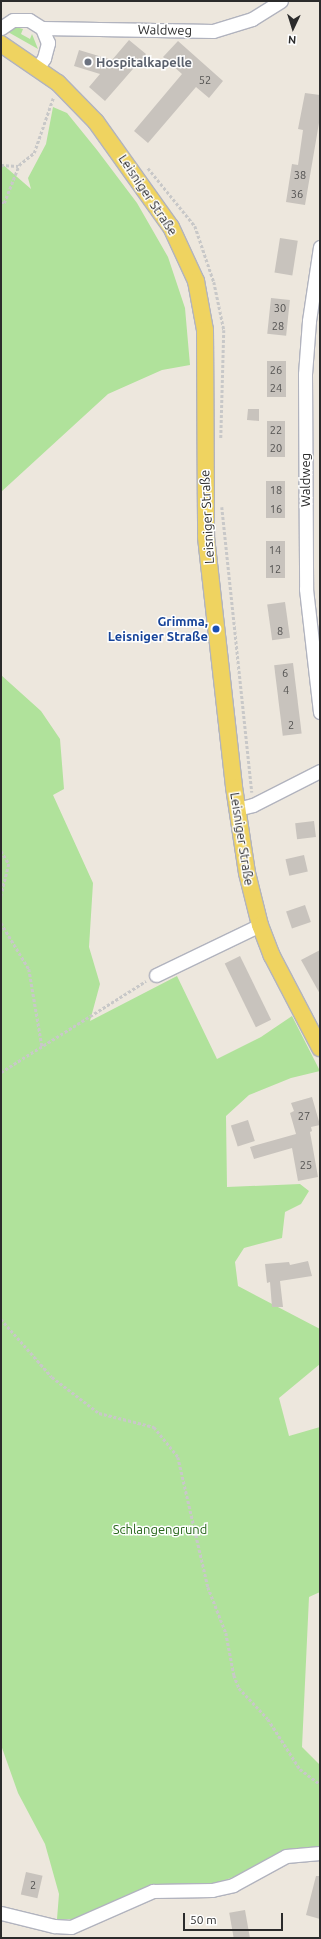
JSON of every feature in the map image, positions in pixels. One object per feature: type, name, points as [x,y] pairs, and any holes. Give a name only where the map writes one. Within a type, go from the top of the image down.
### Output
[{"type":"main road","name":"Leisniger Straße","points":[[1,44],[58,83],[96,122],[147,191],[180,244],[196,281],[201,300],[206,362],[204,483],[206,538],[237,809],[247,873],[260,925],[280,974],[320,1048]]},
{"type":"street","name":"Waldweg","points":[[1,28],[13,20],[29,20],[42,28],[213,31],[252,19],[281,1]]},
{"type":"street","points":[[38,68],[44,58],[48,43],[42,28]]},
{"type":"street","name":"Waldweg","points":[[320,247],[309,321],[305,374],[306,589],[320,712]]},
{"type":"street","points":[[237,809],[253,805],[320,771]]},
{"type":"street","points":[[156,975],[260,925]]},
{"type":"street","points":[[1,1912],[54,1926],[71,1927],[154,1891],[212,1890],[232,1885],[286,1856],[320,1853]]},
{"type":"path","points":[[1,203],[4,203],[18,166],[34,153],[58,83]]},
{"type":"path","points":[[144,163],[195,226],[214,282],[222,315],[224,348],[221,444]]},
{"type":"path","points":[[1,165],[18,166]]},
{"type":"path","points":[[221,501],[253,805]]},
{"type":"path","points":[[1,851],[9,864],[1,897]]},
{"type":"path","points":[[1,923],[29,970],[42,1046]]},
{"type":"path","points":[[1,1072],[156,975]]},
{"type":"path","points":[[1,1319],[52,1378],[99,1413],[154,1427],[178,1457],[208,1587],[226,1633],[234,1674],[239,1688],[268,1719],[300,1769],[320,1784]]},
{"type":"green space","points":[[16,27],[23,29],[21,34],[30,39],[32,34],[38,49],[8,32]]},
{"type":"green space","points":[[53,107],[67,113],[97,150],[137,203],[168,257],[185,308],[190,365],[162,370],[108,394],[1,492],[1,163],[31,189],[28,178],[46,144]]},
{"type":"green space","name":"Schlangengrund","points":[[1,675],[41,711],[60,739],[64,789],[53,795],[93,883],[89,947],[100,984],[90,1021],[177,976],[217,1059],[261,1037],[292,1016],[320,1071],[291,1078],[249,1095],[226,1116],[227,1187],[300,1184],[309,1191],[301,1204],[285,1212],[282,1238],[244,1248],[235,1262],[238,1286],[320,1329],[320,1364],[279,1398],[289,1436],[320,1427],[320,1592],[309,1597],[302,1747],[320,1765],[320,1849],[286,1851],[270,1857],[245,1873],[211,1885],[152,1888],[76,1919],[57,1919],[59,1894],[45,1844],[18,1793],[1,1745]]},
{"type":"building","points":[[129,40],[146,54],[105,101],[89,87],[100,74],[74,66],[79,50],[112,60]]},
{"type":"building","points":[[178,41],[223,81],[209,98],[196,87],[148,143],[134,131],[182,74],[163,57]]},
{"type":"building","points":[[305,93],[320,95],[320,117],[305,205],[286,202],[292,164],[298,165],[303,130],[298,129]]},
{"type":"building","points":[[280,238],[298,241],[292,275],[275,273]]},
{"type":"building","points":[[271,298],[290,300],[286,336],[267,334]]},
{"type":"building","points":[[267,361],[286,361],[286,397],[267,397]]},
{"type":"building","points":[[248,409],[259,409],[259,421],[247,420]]},
{"type":"building","points":[[267,421],[285,421],[285,457],[267,457]]},
{"type":"building","points":[[266,481],[285,481],[285,518],[266,518]]},
{"type":"building","points":[[266,541],[285,541],[285,578],[266,578]]},
{"type":"building","points":[[285,602],[290,638],[272,640],[267,605]]},
{"type":"building","points":[[293,663],[302,733],[283,736],[274,665]]},
{"type":"building","points":[[314,821],[316,837],[297,839],[295,823]]},
{"type":"building","points":[[304,855],[308,872],[289,876],[285,859]]},
{"type":"building","points":[[305,905],[311,922],[292,929],[286,912]]},
{"type":"building","points":[[320,950],[320,994],[301,960]]},
{"type":"building","points":[[240,956],[271,1020],[256,1027],[225,963]]},
{"type":"building","points":[[312,1097],[320,1125],[311,1127],[312,1131],[310,1132],[318,1177],[298,1181],[292,1148],[254,1159],[250,1147],[296,1134],[290,1113],[294,1111],[291,1103]]},
{"type":"building","points":[[248,1120],[255,1141],[238,1146],[231,1126]]},
{"type":"building","points":[[308,1261],[312,1276],[280,1281],[283,1307],[272,1307],[270,1282],[267,1283],[265,1264],[289,1262],[290,1265]]},
{"type":"building","points":[[26,1872],[43,1876],[37,1898],[21,1894]]},
{"type":"building","points":[[316,1876],[320,1876],[320,1919],[306,1915]]},
{"type":"building","points":[[245,1910],[250,1938],[234,1938],[229,1913]]},
{"type":"place","name":"Hospitalkapelle","points":[[88,62]]},
{"type":"place","name":"Grimma, Leisniger Straße","points":[[216,629]]}]
